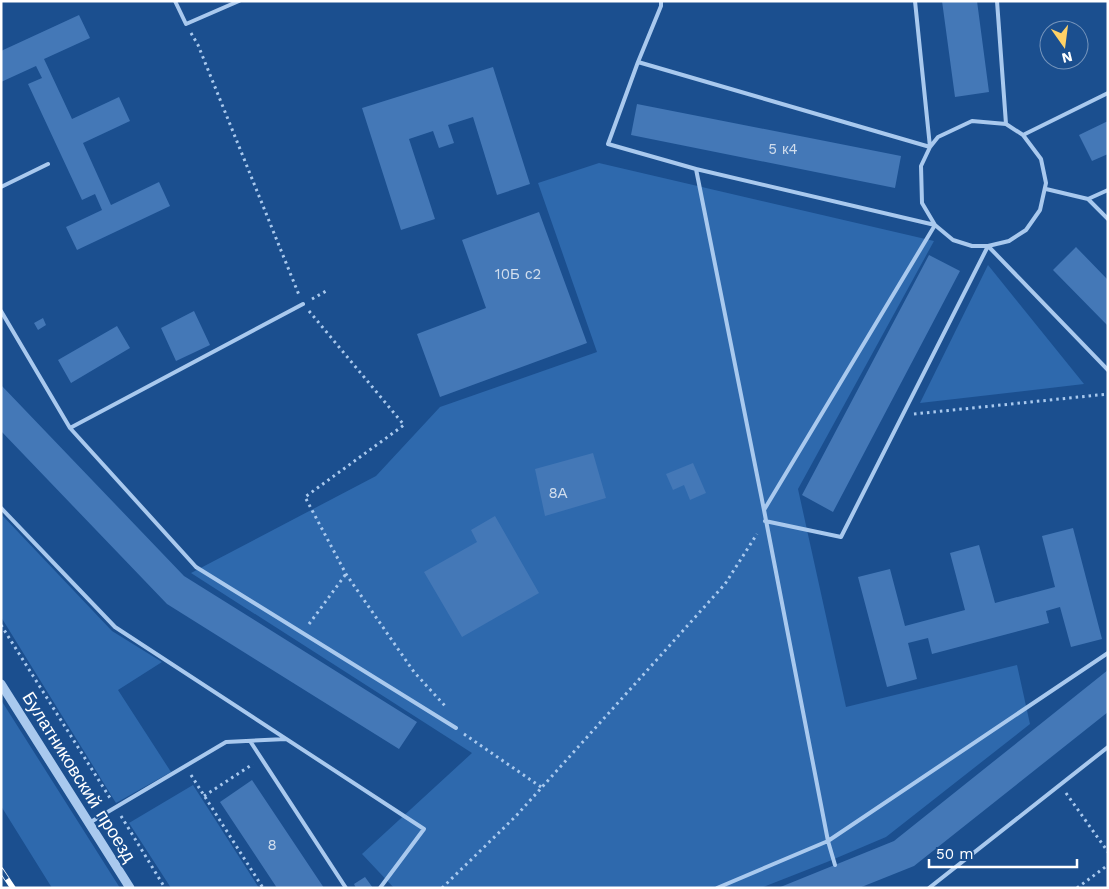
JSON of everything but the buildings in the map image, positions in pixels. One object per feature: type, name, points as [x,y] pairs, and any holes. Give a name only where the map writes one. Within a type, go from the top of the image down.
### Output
[{"type":"street","name":"Булатниковский проезд","points":[[1,684],[130,888]]},
{"type":"lane","points":[[175,1],[186,24],[239,1]]},
{"type":"lane","points":[[661,1],[662,6],[638,62],[608,144],[696,168],[935,225]]},
{"type":"lane","points":[[915,1],[930,147]]},
{"type":"lane","points":[[996,1],[1006,124]]},
{"type":"lane","points":[[638,62],[930,147]]},
{"type":"lane","points":[[1023,135],[1108,92]]},
{"type":"lane","points":[[972,121],[1006,124],[1023,135],[1041,159],[1046,188],[1040,210],[1026,230],[1009,241],[988,246],[972,246],[953,240],[935,225],[922,203],[921,166],[930,147],[938,137],[972,121]]},
{"type":"lane","points":[[1,187],[48,164]]},
{"type":"lane","points":[[696,168],[828,840],[835,865]]},
{"type":"lane","points":[[1046,188],[1088,199],[1108,219]]},
{"type":"lane","points":[[1088,199],[1108,190]]},
{"type":"lane","points":[[764,510],[935,225]]},
{"type":"lane","points":[[988,246],[1108,370]]},
{"type":"lane","points":[[765,521],[841,537],[988,246]]},
{"type":"lane","points":[[70,428],[303,304]]},
{"type":"lane","points":[[1,311],[70,428],[196,567],[456,728]]},
{"type":"lane","points":[[1,508],[115,627],[424,829],[380,888]]},
{"type":"lane","points":[[717,888],[828,840],[1108,653]]},
{"type":"lane","points":[[89,823],[226,742],[286,739]]},
{"type":"lane","points":[[250,741],[346,888]]},
{"type":"lane","points":[[929,888],[1108,747]]},
{"type":"path","points":[[198,45],[303,304],[404,424],[305,497],[346,574],[414,672],[450,711]]},
{"type":"path","points":[[303,304],[328,290]]},
{"type":"path","points":[[902,415],[1108,394]]},
{"type":"path","points":[[442,888],[516,816],[725,584],[765,521]]},
{"type":"path","points":[[303,633],[346,574]]},
{"type":"path","points":[[1,625],[165,888]]},
{"type":"path","points":[[456,728],[541,787]]},
{"type":"path","points":[[204,796],[261,758]]},
{"type":"path","points":[[186,766],[263,888]]},
{"type":"path","points":[[1067,796],[1108,852]]},
{"type":"path","points":[[1077,888],[1108,865]]},
{"type":"shaded area","points":[[599,163],[934,241],[798,489],[846,707],[1017,665],[1030,724],[886,837],[761,888],[394,888],[362,854],[472,753],[191,573],[376,476],[440,407],[597,352],[538,183]]},
{"type":"shaded area","points":[[988,265],[1084,384],[920,403]]},
{"type":"shaded area","points":[[1,514],[112,631],[162,662],[118,690],[171,772],[116,803],[1,617]]},
{"type":"shaded area","points":[[1,700],[120,888],[52,888],[1,806]]},
{"type":"shaded area","points":[[193,785],[259,888],[171,888],[129,823]]},
{"type":"railway","points":[[1,870],[13,888]]}]
